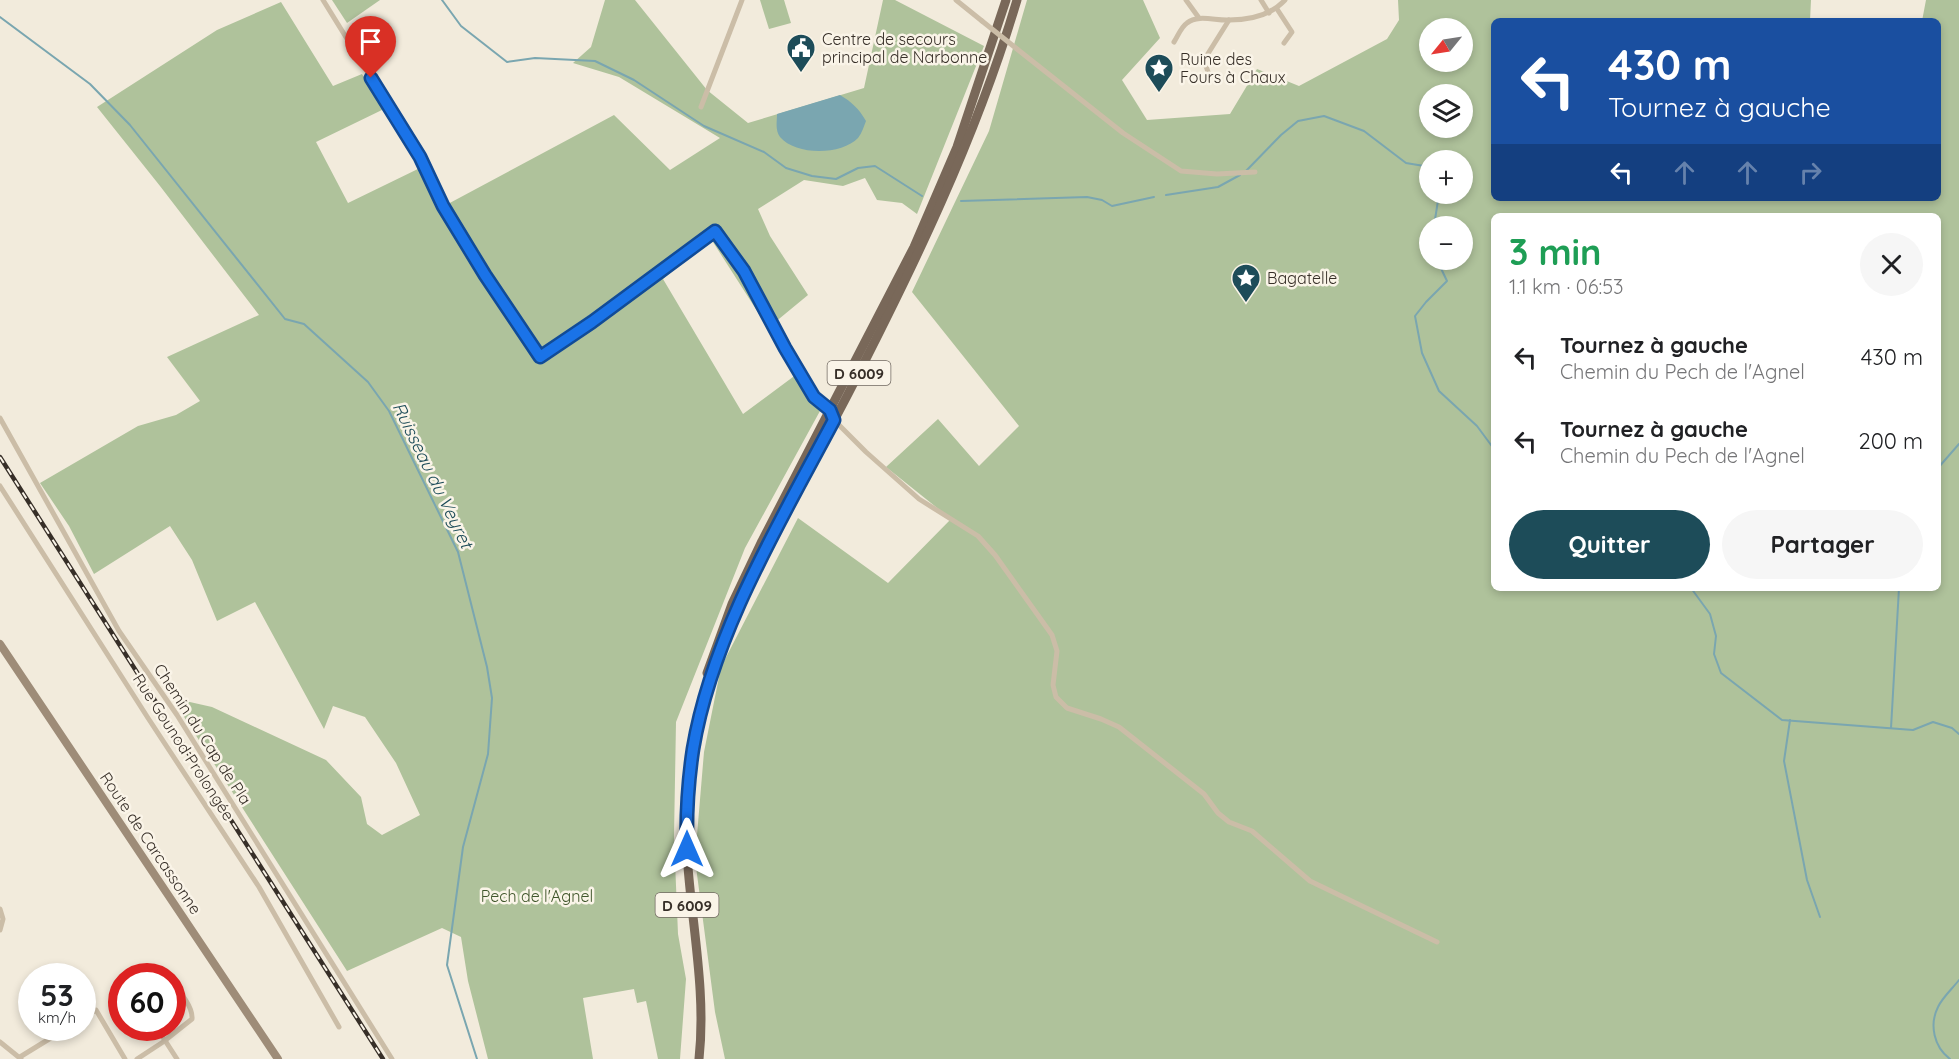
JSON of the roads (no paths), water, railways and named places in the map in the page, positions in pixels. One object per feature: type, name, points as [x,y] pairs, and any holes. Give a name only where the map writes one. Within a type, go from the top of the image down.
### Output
[{"type":"main road","name":"D 6009","points":[[693,1059],[694,981],[681,832],[684,773],[691,732],[711,662],[732,604],[762,541],[914,247],[970,110],[1006,0]]},
{"type":"main road","name":"D 6009","points":[[699,1059],[700,981],[689,876],[688,792],[693,748],[712,677],[763,556],[895,304],[944,197],[996,65],[1017,0]]},
{"type":"main road","name":"Route de Carcassonne","points":[[0,644],[278,1059]]},
{"type":"street","points":[[323,0],[420,157],[443,206],[483,273],[540,357],[592,322],[715,231],[744,271],[814,397],[830,410],[834,420],[866,452],[919,499],[978,536],[995,555],[1052,635],[1057,651],[1053,685],[1056,697],[1067,708],[1119,727],[1204,794],[1218,813],[1229,822],[1251,831],[1310,880],[1437,942]]},
{"type":"street","points":[[701,107],[742,0]]},
{"type":"street","points":[[956,0],[1117,128],[1181,171],[1234,174],[1255,172]]},
{"type":"street","points":[[1186,0],[1199,18]]},
{"type":"street","points":[[1261,0],[1269,13]]},
{"type":"street","points":[[1174,42],[1185,24],[1199,18],[1229,20],[1269,13],[1285,0]]},
{"type":"street","points":[[1276,9],[1292,32],[1284,43]]},
{"type":"street","points":[[1208,72],[1204,60],[1229,20]]},
{"type":"street","name":"Chemin du Cap de Pla","points":[[0,418],[119,632],[177,715],[392,1059]]},
{"type":"street","name":"Rue Gounod Prolongée","points":[[0,486],[154,728],[260,886],[339,1027]]},
{"type":"street","points":[[0,909],[3,919],[0,930]]},
{"type":"street","points":[[186,1002],[193,1013],[192,1019],[186,1024]]},
{"type":"street","points":[[96,1010],[125,1059]]},
{"type":"street","points":[[0,1042],[20,1058],[47,1041]]},
{"type":"street","points":[[137,1059],[164,1041]]},
{"type":"street","points":[[166,1041],[177,1059]]},
{"type":"water","points":[[840,95],[855,106],[866,121],[858,138],[851,144],[831,150],[807,150],[787,143],[778,134],[777,114]]},
{"type":"waterway","points":[[442,0],[461,26],[507,62],[535,58],[595,61],[634,80],[704,126],[764,152],[786,168],[812,176],[836,179],[858,168],[875,166],[922,196]]},
{"type":"waterway","name":"Ruisseau du Veyret","points":[[0,17],[90,84],[130,125],[285,319],[304,324],[368,382],[389,411],[458,552],[487,667],[492,698],[488,754],[463,847],[447,965],[477,1059]]},
{"type":"waterway","points":[[1245,172],[1298,121],[1324,116],[1364,131],[1406,163],[1419,165]]},
{"type":"waterway","points":[[1166,195],[1218,187],[1240,175]]},
{"type":"waterway","points":[[961,201],[1087,197],[1102,200],[1112,206],[1154,197]]},
{"type":"waterway","points":[[1436,216],[1437,204]]},
{"type":"waterway","points":[[1442,270],[1447,281],[1415,316],[1422,353],[1439,391],[1477,426],[1491,445]]},
{"type":"waterway","points":[[1941,465],[1959,444]]},
{"type":"waterway","points":[[1693,591],[1710,614],[1716,636],[1714,654],[1721,673],[1782,720],[1913,730],[1933,722],[1952,728],[1959,734]]},
{"type":"waterway","points":[[1891,728],[1899,591]]},
{"type":"waterway","points":[[1790,720],[1784,761],[1807,880],[1820,917]]},
{"type":"waterway","points":[[1950,1059],[1937,1042],[1934,1021],[1940,1004],[1959,980]]},
{"type":"railway","points":[[0,457],[383,1059]]},
{"type":"place","name":"Centre de secours principal de Narbonne","points":[[801,74]]},
{"type":"place","name":"Ruine des Fours à Chaux","points":[[1159,94]]},
{"type":"place","name":"Bagatelle","points":[[1246,304]]},
{"type":"park label","name":"Pech de l'Agnel","points":[[537,896]]}]
